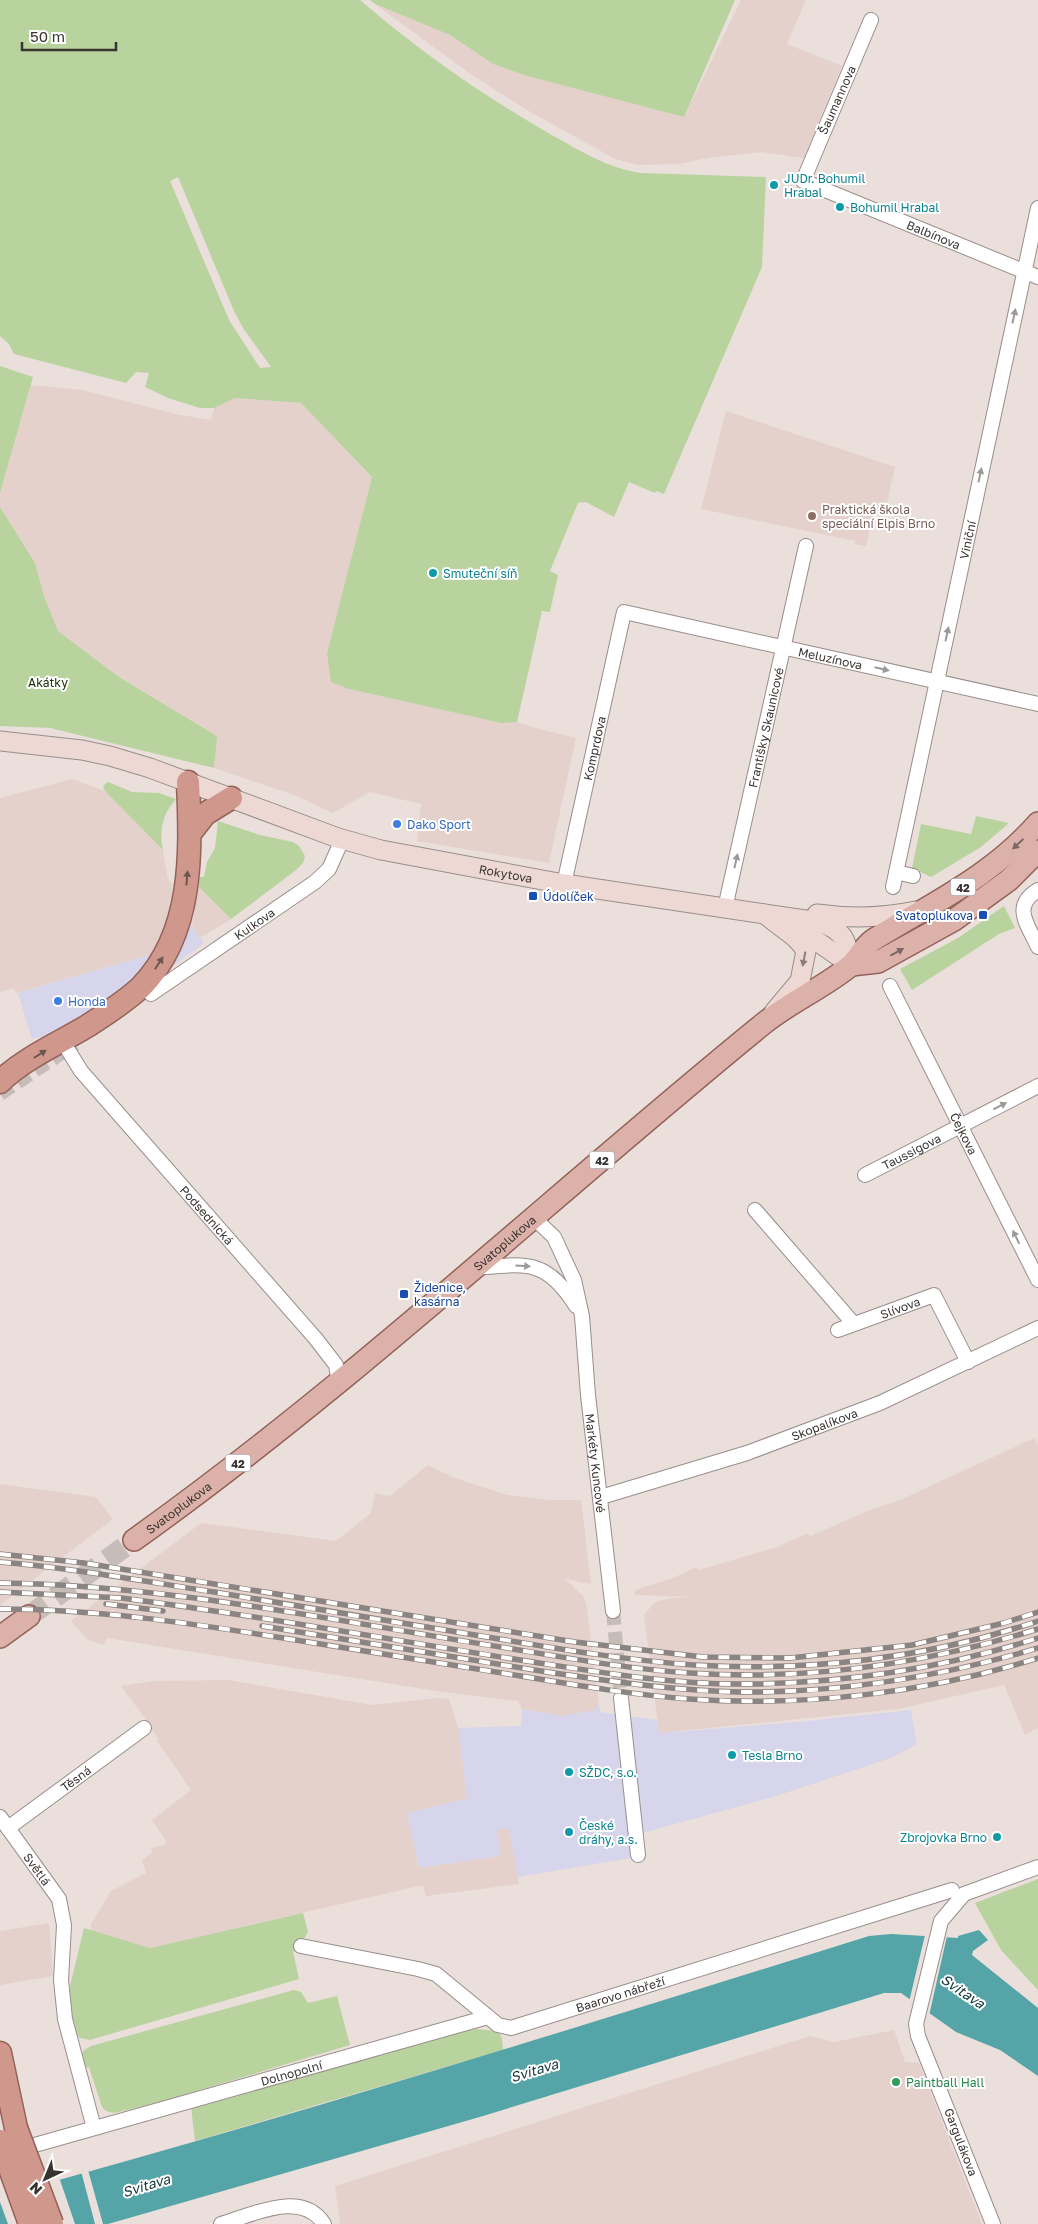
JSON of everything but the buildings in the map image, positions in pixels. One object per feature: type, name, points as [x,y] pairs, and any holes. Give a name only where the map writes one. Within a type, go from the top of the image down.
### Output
[{"type":"highway","points":[[0,1082],[26,1063],[108,1013],[131,996],[160,963],[178,925],[185,896],[190,832],[188,782]]},
{"type":"highway","points":[[190,832],[205,814],[231,798]]},
{"type":"highway","points":[[0,2053],[8,2134],[52,2224]]},
{"type":"highway","points":[[0,2094],[30,2224]]},
{"type":"main road","name":"Rokytova","points":[[0,741],[25,742],[100,754],[188,782],[340,839],[416,857],[564,884],[764,913]]},
{"type":"main road","name":"Svatoplukova","points":[[134,1540],[196,1495],[339,1382],[766,1021],[851,965],[869,943],[927,909],[997,863],[1038,823]]},
{"type":"main road","name":"Svatoplukova","points":[[851,965],[878,962],[954,920],[1009,880],[1038,851]]},
{"type":"main road","points":[[764,913],[778,908],[861,919],[927,909]]},
{"type":"main road","points":[[764,913],[833,926],[848,944],[851,965]]},
{"type":"main road","points":[[764,913],[777,925],[793,934],[806,951],[800,980],[766,1021]]},
{"type":"main road","points":[[0,1637],[30,1616]]},
{"type":"street","name":"Šaumannova","points":[[803,181],[871,20]]},
{"type":"street","name":"Balbínova","points":[[803,181],[1038,276]]},
{"type":"street","name":"Viniční","points":[[893,887],[1023,270],[1038,208]]},
{"type":"street","name":"Františky Skaunicové","points":[[725,908],[806,546]]},
{"type":"street","name":"Meluzínova","points":[[624,612],[1038,704]]},
{"type":"street","name":"Komprdova","points":[[564,884],[624,612]]},
{"type":"street","name":"Kulkova","points":[[151,994],[315,882],[330,868],[340,839]]},
{"type":"street","points":[[896,872],[913,876]]},
{"type":"street","points":[[1038,890],[1028,896],[1023,905],[1023,915],[1038,947]]},
{"type":"street","name":"Čejkova","points":[[890,986],[1038,1280]]},
{"type":"street","name":"Podsednická","points":[[68,1050],[81,1070],[316,1339],[336,1365],[339,1382]]},
{"type":"street","name":"Taussigova","points":[[865,1175],[1038,1086]]},
{"type":"street","points":[[755,1210],[853,1323]]},
{"type":"street","name":"Markéty Kuncové","points":[[533,1218],[554,1237],[574,1280],[582,1316],[588,1395],[613,1611]]},
{"type":"street","name":"Markéty Kuncové","points":[[474,1268],[526,1264],[545,1271],[559,1282],[582,1316]]},
{"type":"street","name":"Slívova","points":[[838,1330],[934,1295],[968,1362]]},
{"type":"street","name":"Skopalíkova","points":[[601,1497],[756,1450],[880,1403],[1038,1328]]},
{"type":"street","points":[[621,1698],[638,1855]]},
{"type":"street","name":"Těsná","points":[[4,1822],[144,1728]]},
{"type":"street","name":"Světlá","points":[[4,1822],[59,1899],[64,1925],[61,1980],[66,2019],[94,2128]]},
{"type":"street","name":"Baarovo nábřeží","points":[[301,1946],[436,1974],[498,2025],[511,2028],[1038,1867]]},
{"type":"street","name":"Gargulákova","points":[[958,1892],[941,1921],[916,2024],[918,2036],[992,2224]]},
{"type":"street","name":"Dolnopolní","points":[[0,2155],[488,2017]]},
{"type":"street","points":[[221,2224],[286,2206],[302,2206],[321,2219]]},
{"type":"shaded area","points":[[741,0],[806,0],[787,44],[842,66],[804,158],[761,152],[708,158],[679,164],[638,165],[615,159],[527,110],[469,73],[375,4],[450,35],[493,64],[527,76],[684,117]]},
{"type":"shaded area","points":[[31,385],[83,390],[175,414],[211,420],[214,408],[235,398],[301,403],[372,477],[327,653],[349,689],[501,723],[517,722],[576,738],[549,863],[417,841],[421,804],[370,792],[333,813],[294,795],[214,768],[216,735],[119,677],[58,631],[44,596],[35,563],[0,507],[0,493]]},
{"type":"shaded area","points":[[726,411],[895,467],[886,506],[875,505],[866,546],[855,544],[855,541],[701,509]]},
{"type":"shaded area","points":[[72,779],[105,791],[163,850],[168,879],[173,885],[166,921],[189,928],[149,955],[16,993],[14,988],[0,992],[0,798]]},
{"type":"shaded area","points":[[199,887],[231,919],[200,938],[192,925]]},
{"type":"shaded area","points":[[192,925],[204,943],[150,983],[70,1029],[32,1039],[18,993],[149,955]]},
{"type":"shaded area","points":[[1034,1438],[1038,1445],[1038,1728],[1025,1735],[1004,1685],[898,1709],[659,1733],[644,1615],[655,1602],[672,1598],[691,1597],[635,1595],[635,1590],[673,1578],[696,1567],[699,1570],[777,1547],[808,1533],[810,1536],[870,1510],[900,1500]]},
{"type":"shaded area","points":[[428,1465],[455,1478],[507,1495],[548,1500],[581,1500],[591,1584],[565,1579],[584,1597],[587,1608],[599,1704],[595,1710],[561,1716],[522,1709],[518,1701],[436,1691],[107,1638],[103,1645],[87,1639],[71,1621],[201,1523],[336,1541],[371,1513],[375,1493],[390,1496]]},
{"type":"shaded area","points":[[0,1484],[96,1497],[113,1519],[0,1605]]},
{"type":"shaded area","points":[[228,1680],[372,1705],[438,1698],[449,1699],[458,1728],[467,1798],[407,1813],[419,1868],[501,1856],[497,1830],[509,1829],[519,1884],[426,1896],[423,1885],[150,1948],[92,1931],[91,1924],[111,1891],[146,1873],[142,1860],[152,1853],[151,1848],[167,1842],[152,1820],[191,1790],[157,1741],[159,1740],[144,1717],[121,1686],[154,1681]]},
{"type":"shaded area","points":[[599,1704],[600,1712],[657,1720],[659,1733],[798,1722],[911,1710],[917,1744],[891,1758],[773,1797],[642,1833],[641,1856],[518,1877],[513,1866],[509,1836],[501,1856],[419,1868],[407,1813],[467,1798],[458,1728],[521,1726],[522,1709],[561,1716]]},
{"type":"shaded area","points":[[49,1923],[53,1976],[0,1985],[0,1931]]},
{"type":"shaded area","points":[[894,2030],[905,2062],[919,2063],[982,2224],[340,2224],[335,2186],[810,2036],[834,2042]]},
{"type":"green space","points":[[0,0],[360,0],[428,55],[500,104],[550,134],[605,163],[641,173],[766,177],[762,267],[664,494],[656,491],[655,493],[629,482],[614,517],[586,502],[578,503],[550,571],[558,575],[550,612],[542,611],[517,722],[501,723],[349,689],[331,682],[327,653],[372,477],[301,403],[235,398],[214,408],[200,408],[168,398],[145,387],[149,373],[136,372],[126,383],[14,354],[9,344],[0,336]],"holes":[[[178,177],[234,311],[243,328],[271,367],[260,368],[229,320],[170,181]]]},
{"type":"green space","points":[[370,0],[735,0],[684,117],[527,76],[493,64],[450,35],[375,4]]},
{"type":"green space","points":[[0,366],[33,377],[0,493]]},
{"type":"green space","name":"Akátky","points":[[0,507],[35,563],[44,596],[58,631],[119,677],[217,736],[214,768],[50,728],[0,726]]},
{"type":"green space","points":[[108,782],[132,792],[159,793],[176,799],[171,805],[163,823],[161,836],[163,850],[105,791],[103,786]]},
{"type":"green space","points":[[976,816],[1009,823],[981,847],[931,877],[912,868],[921,824],[971,834]]},
{"type":"green space","points":[[218,821],[260,835],[293,842],[299,846],[305,856],[303,863],[296,870],[231,919],[199,887],[200,877],[204,877],[207,862],[215,848]]},
{"type":"green space","points":[[1004,906],[1015,928],[999,934],[912,990],[900,969],[958,938]]},
{"type":"green space","points":[[1038,1879],[1038,1990],[1001,1950],[975,1903]]},
{"type":"green space","points":[[303,1913],[308,1932],[304,1939],[301,1954],[293,1951],[299,1979],[90,2040],[80,2038],[75,2032],[70,2003],[70,1986],[84,1928],[150,1948]]},
{"type":"green space","points":[[294,1990],[301,1992],[308,2003],[337,1996],[350,2045],[160,2102],[114,2113],[106,2111],[102,2107],[89,2067],[83,2068],[80,2061],[83,2051],[91,2046]]},
{"type":"green space","points":[[460,2030],[498,2031],[502,2038],[503,2050],[195,2141],[191,2107]]},
{"type":"water","name":"Svitava","points":[[979,1930],[988,1940],[973,1951],[972,1955],[1038,2008],[1038,2076],[1000,2050],[956,2032],[901,1993],[884,1993],[483,2116],[108,2224],[0,2224],[0,2196],[327,2103],[869,1936],[891,1934],[958,1938],[958,1936]]},
{"type":"pier","points":[[925,1935],[947,1936],[929,2016],[909,2002]]},
{"type":"pier","points":[[88,2170],[103,2224],[95,2224],[81,2171]]},
{"type":"pier","points":[[59,2177],[75,2224],[8,2224],[0,2202],[0,2194]]},
{"type":"tunnel","points":[[0,1094],[75,1044]]},
{"type":"tunnel","points":[[29,1616],[134,1540]]},
{"type":"tunnel","points":[[613,1611],[621,1698]]},
{"type":"railway","points":[[0,1554],[84,1563],[575,1642],[703,1657],[790,1658],[912,1645],[1004,1623],[1038,1612]]},
{"type":"railway","points":[[0,1562],[134,1579],[584,1653],[694,1665],[781,1666],[869,1660],[955,1644],[997,1634],[1038,1621]]},
{"type":"railway","points":[[0,1583],[64,1585],[191,1598],[254,1606],[598,1663],[644,1669],[734,1675],[822,1672],[866,1667],[953,1652],[1038,1629]]},
{"type":"railway","points":[[0,1592],[122,1598],[602,1672],[684,1682],[739,1684],[853,1678],[928,1666],[1001,1649],[1038,1638]]},
{"type":"railway","points":[[106,1604],[163,1611]]},
{"type":"railway","points":[[0,1609],[71,1611],[177,1622],[588,1687],[689,1699],[777,1701],[866,1695],[953,1680],[1038,1658]]},
{"type":"railway","points":[[262,1626],[595,1679],[667,1688],[739,1692],[815,1690],[890,1681],[964,1667],[1038,1648]]},
{"type":"place","name":"JUDr. Bohumil Hrabal","points":[[774,185]]},
{"type":"place","name":"Bohumil Hrabal","points":[[840,207]]},
{"type":"place","name":"Praktická škola speciální Elpis Brno","points":[[812,516]]},
{"type":"place","name":"Smuteční síň","points":[[433,573]]},
{"type":"place","name":"Dako Sport","points":[[397,824]]},
{"type":"place","name":"Údolíček","points":[[533,896]]},
{"type":"place","name":"Svatoplukova","points":[[983,915]]},
{"type":"place","name":"Honda","points":[[58,1001]]},
{"type":"place","name":"Židenice, kasárna","points":[[404,1294]]},
{"type":"place","name":"Tesla Brno","points":[[732,1755]]},
{"type":"place","name":"SŽDC, s.o.","points":[[569,1772]]},
{"type":"place","name":"České dráhy, a.s.","points":[[569,1832]]},
{"type":"place","name":"Zbrojovka Brno","points":[[997,1837]]},
{"type":"place","name":"Paintball Hall","points":[[896,2082]]}]
